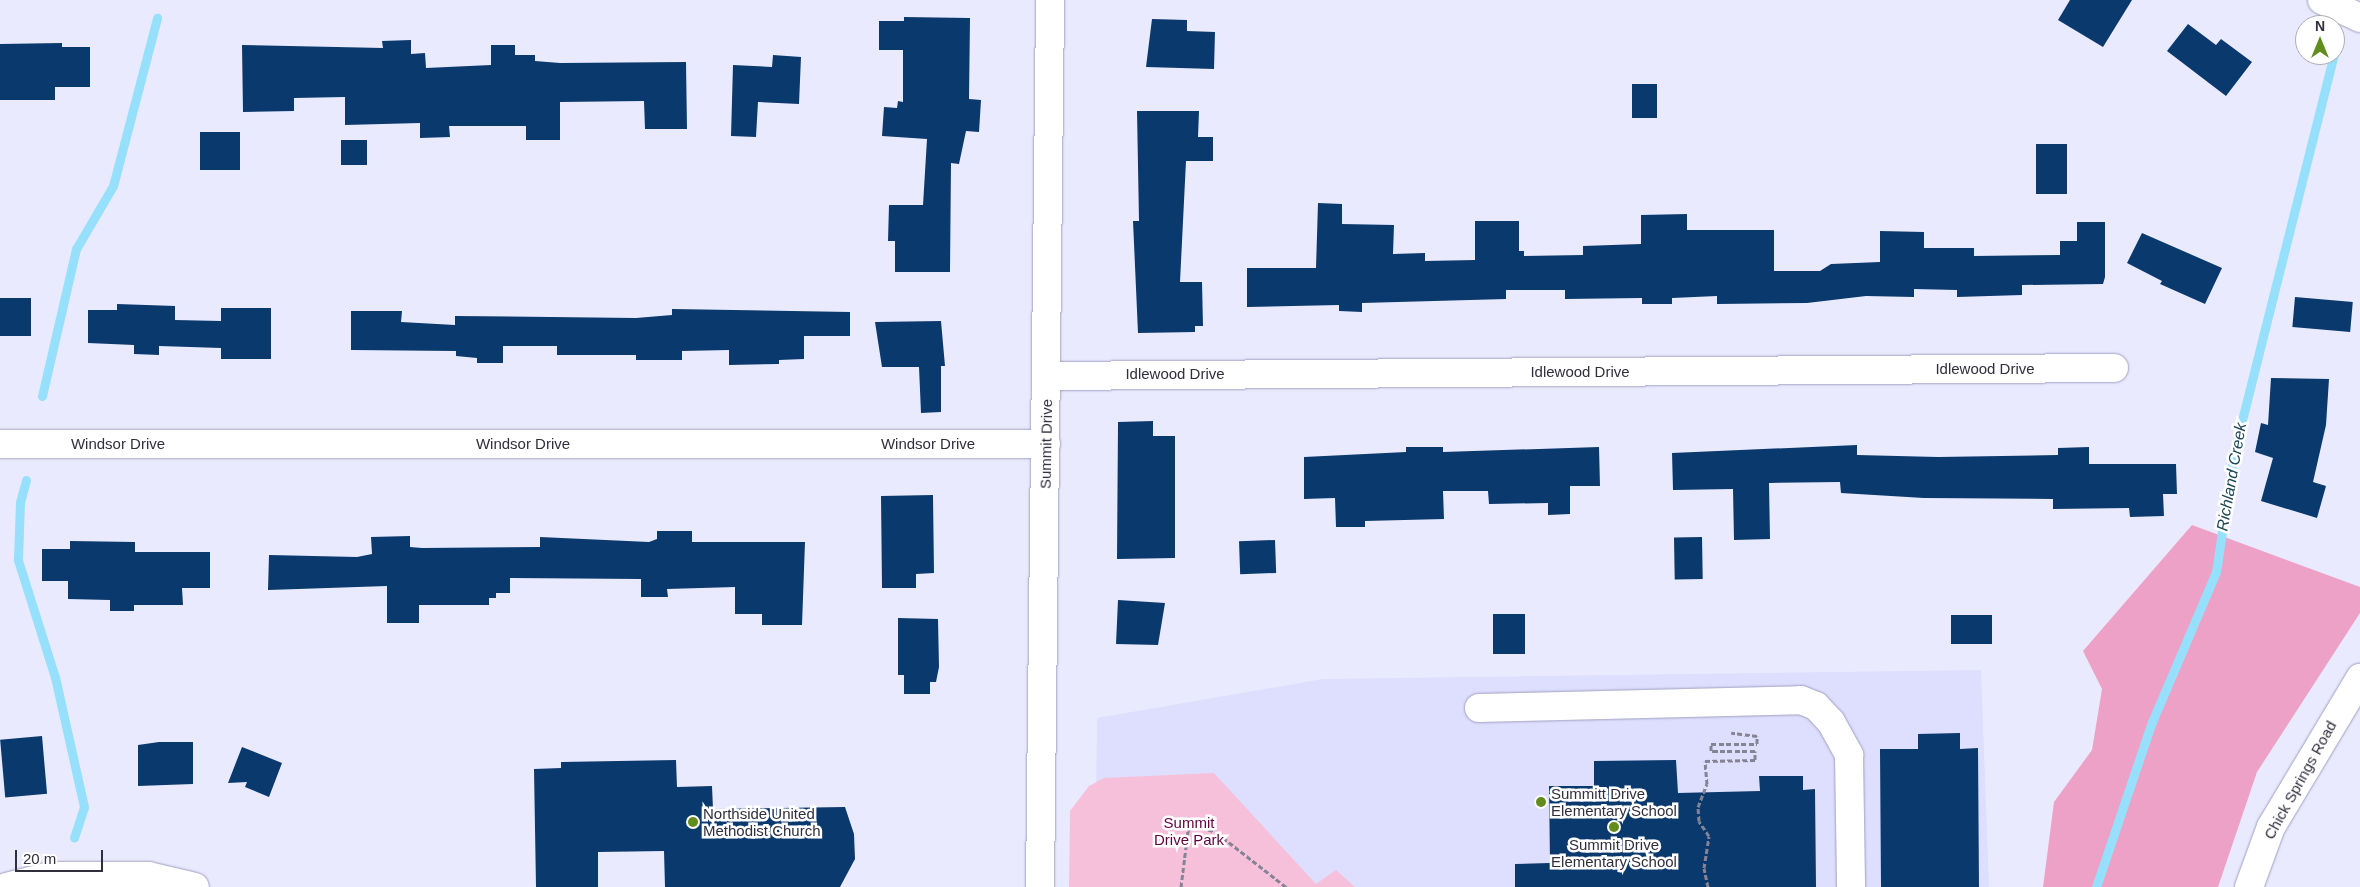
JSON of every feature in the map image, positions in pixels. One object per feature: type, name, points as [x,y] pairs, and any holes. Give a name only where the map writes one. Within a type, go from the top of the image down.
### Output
[{"type":"street","name":"Summit Drive","points":[[1040,887],[1050,0]]},
{"type":"street","points":[[2322,0],[2360,18]]},
{"type":"street","name":"Idlewood Drive","points":[[1046,376],[2114,368]]},
{"type":"street","name":"Windsor Drive","points":[[0,444],[1046,444]]},
{"type":"street","name":"Chick Springs Road","points":[[2249,887],[2271,828],[2360,678]]},
{"type":"street","points":[[1479,708],[1801,700],[1816,706],[1831,722],[1848,755],[1850,887]]},
{"type":"street","points":[[6,887],[50,876],[148,876],[195,887]]},
{"type":"path","points":[[1708,887],[1704,868],[1709,836],[1699,821],[1698,806],[1707,784],[1705,761],[1755,760],[1755,751],[1711,751],[1711,744],[1757,744],[1757,736],[1720,731]]},
{"type":"path","points":[[1181,887],[1188,831],[1194,824],[1217,833],[1286,887]]},
{"type":"shaded area","points":[[2192,525],[2360,587],[2360,613],[2257,772],[2218,887],[2043,887],[2054,802],[2092,750],[2102,689],[2083,651]]},
{"type":"shaded area","name":"Summitt Drive Elementary School","points":[[1981,670],[1989,887],[1095,887],[1097,718],[1323,679]]},
{"type":"green space","name":"Summit Drive Park","points":[[1214,773],[1316,884],[1336,870],[1355,887],[1069,887],[1070,811],[1089,786],[1104,778]]},
{"type":"building","points":[[2070,0],[2132,0],[2103,47],[2058,20]]},
{"type":"building","points":[[904,17],[970,18],[969,99],[981,100],[979,132],[966,131],[959,164],[951,163],[950,272],[895,272],[895,241],[888,241],[889,205],[923,205],[927,139],[882,136],[884,107],[897,108],[898,101],[903,102],[903,50],[879,50],[879,21],[904,21]]},
{"type":"building","points":[[1152,19],[1187,20],[1187,31],[1215,32],[1214,69],[1146,67]]},
{"type":"building","points":[[2188,24],[2216,45],[2221,39],[2252,62],[2226,96],[2167,51]]},
{"type":"building","points":[[411,40],[411,54],[425,53],[426,68],[491,65],[491,45],[515,45],[515,55],[535,55],[535,61],[560,63],[686,62],[687,129],[645,129],[644,101],[560,102],[560,140],[526,140],[526,126],[449,126],[450,137],[420,138],[420,123],[345,125],[345,97],[294,98],[294,111],[243,112],[242,45],[383,48],[382,41]]},
{"type":"building","points":[[62,43],[62,47],[90,47],[90,87],[55,87],[55,100],[0,100],[0,44]]},
{"type":"building","points":[[773,55],[801,57],[799,104],[758,102],[756,137],[731,136],[733,65],[772,67]]},
{"type":"building","points":[[1632,84],[1657,84],[1657,118],[1632,118]]},
{"type":"building","points":[[1137,111],[1199,111],[1198,137],[1213,137],[1213,161],[1186,161],[1180,282],[1202,282],[1203,326],[1195,326],[1195,332],[1138,333],[1133,221],[1139,221]]},
{"type":"building","points":[[200,132],[240,132],[240,170],[200,170]]},
{"type":"building","points":[[341,140],[367,140],[367,165],[341,165]]},
{"type":"building","points":[[2036,144],[2067,144],[2067,194],[2036,194]]},
{"type":"building","points":[[1318,203],[1342,204],[1342,224],[1394,225],[1393,254],[1425,253],[1425,261],[1475,260],[1475,221],[1519,221],[1519,251],[1524,251],[1524,256],[1583,255],[1583,246],[1641,244],[1641,215],[1687,214],[1687,230],[1774,230],[1774,271],[1820,271],[1831,264],[1880,262],[1880,231],[1924,232],[1924,248],[1974,248],[1974,256],[2060,255],[2060,241],[2077,241],[2077,222],[2105,222],[2105,277],[2103,284],[2022,285],[2022,295],[1957,297],[1957,290],[1914,289],[1914,297],[1866,296],[1807,303],[1717,304],[1717,296],[1672,298],[1672,304],[1642,304],[1642,298],[1565,299],[1565,290],[1506,290],[1506,299],[1362,303],[1362,312],[1339,311],[1339,305],[1247,307],[1247,268],[1316,268]]},
{"type":"building","points":[[2142,233],[2222,268],[2205,304],[2160,284],[2162,281],[2127,263]]},
{"type":"building","points":[[2295,297],[2353,302],[2350,332],[2292,327]]},
{"type":"building","points":[[0,298],[31,298],[31,336],[0,336]]},
{"type":"building","points":[[117,304],[175,306],[175,320],[221,321],[221,308],[271,308],[271,359],[221,359],[221,348],[159,346],[159,355],[134,354],[134,345],[88,343],[88,310],[117,310]]},
{"type":"building","points":[[672,309],[850,312],[850,336],[804,336],[804,359],[779,360],[779,364],[729,365],[729,350],[682,351],[682,360],[636,360],[636,355],[557,355],[557,346],[503,346],[503,363],[477,363],[477,358],[456,356],[456,351],[351,350],[351,311],[402,311],[401,322],[455,325],[455,316],[636,318],[672,315]]},
{"type":"building","points":[[941,321],[945,366],[941,366],[941,412],[921,413],[919,367],[882,367],[875,322]]},
{"type":"building","points":[[2271,378],[2329,379],[2326,425],[2313,482],[2326,486],[2317,518],[2261,501],[2273,458],[2255,452],[2261,423],[2268,425]]},
{"type":"building","points":[[1153,421],[1153,436],[1175,436],[1175,558],[1117,559],[1118,422]]},
{"type":"building","points":[[1857,445],[1857,455],[1938,457],[2058,455],[2058,448],[2089,447],[2089,464],[2176,464],[2177,494],[2163,494],[2164,516],[2130,517],[2129,508],[2053,509],[2053,499],[1924,498],[1841,493],[1840,482],[1769,483],[1770,539],[1734,540],[1733,489],[1673,490],[1672,453]]},
{"type":"building","points":[[1406,447],[1443,447],[1443,452],[1599,447],[1600,486],[1570,486],[1570,514],[1548,515],[1548,503],[1489,504],[1488,491],[1443,491],[1444,519],[1365,521],[1365,527],[1336,527],[1335,498],[1304,499],[1304,457],[1406,452]]},
{"type":"building","points":[[933,495],[934,573],[916,574],[916,588],[882,588],[881,496]]},
{"type":"building","points":[[657,531],[692,531],[692,542],[805,542],[802,625],[762,625],[762,614],[735,614],[735,587],[667,589],[668,597],[641,597],[641,579],[510,578],[510,593],[496,593],[496,598],[489,598],[489,605],[419,605],[419,623],[387,623],[387,586],[268,590],[269,555],[357,557],[372,554],[371,537],[410,536],[410,547],[422,548],[540,547],[540,537],[649,542],[657,539]]},
{"type":"building","points":[[1674,537],[1702,537],[1703,579],[1675,579]]},
{"type":"building","points":[[1275,540],[1276,573],[1240,574],[1239,541]]},
{"type":"building","points":[[70,541],[135,542],[135,552],[210,552],[210,588],[182,588],[183,605],[134,605],[134,611],[110,611],[110,600],[68,599],[68,581],[42,581],[42,549],[70,549]]},
{"type":"building","points":[[1118,600],[1165,603],[1158,645],[1116,644]]},
{"type":"building","points":[[1493,614],[1525,614],[1525,654],[1493,654]]},
{"type":"building","points":[[1951,615],[1992,615],[1992,644],[1951,644]]},
{"type":"building","points":[[898,618],[938,619],[939,667],[936,682],[930,682],[930,694],[904,694],[904,675],[898,675]]},
{"type":"building","points":[[1960,733],[1960,749],[1978,748],[1979,887],[1881,887],[1880,749],[1918,749],[1918,734]]},
{"type":"building","points":[[42,736],[47,794],[5,797],[0,740]]},
{"type":"building","points":[[159,742],[193,742],[193,784],[138,786],[138,745]]},
{"type":"building","points":[[242,747],[282,763],[269,797],[245,787],[247,782],[228,783]]},
{"type":"building","name":"Northside United Methodist Church","points":[[676,760],[677,787],[712,786],[713,809],[845,807],[854,834],[855,859],[840,887],[665,887],[664,851],[598,852],[598,887],[536,887],[534,769],[561,768],[561,762]]},
{"type":"building","name":"Summit Drive Elementary School","points":[[1676,760],[1678,793],[1760,791],[1759,776],[1803,776],[1803,790],[1815,789],[1816,887],[1515,887],[1515,864],[1550,863],[1549,786],[1594,786],[1594,761]]},
{"type":"waterway","points":[[42,396],[76,249],[113,186],[157,18]]},
{"type":"waterway","name":"Richland Creek","points":[[2096,887],[2152,722],[2216,572],[2234,452],[2331,65]]},
{"type":"waterway","points":[[26,480],[20,502],[18,560],[55,677],[84,807],[74,837]]},
{"type":"place","name":"Summitt Drive Elementary School","points":[[1541,802]]},
{"type":"place","name":"Northside United Methodist Church","points":[[693,822]]},
{"type":"place","name":"Summit Drive Elementary School","points":[[1614,827]]}]
